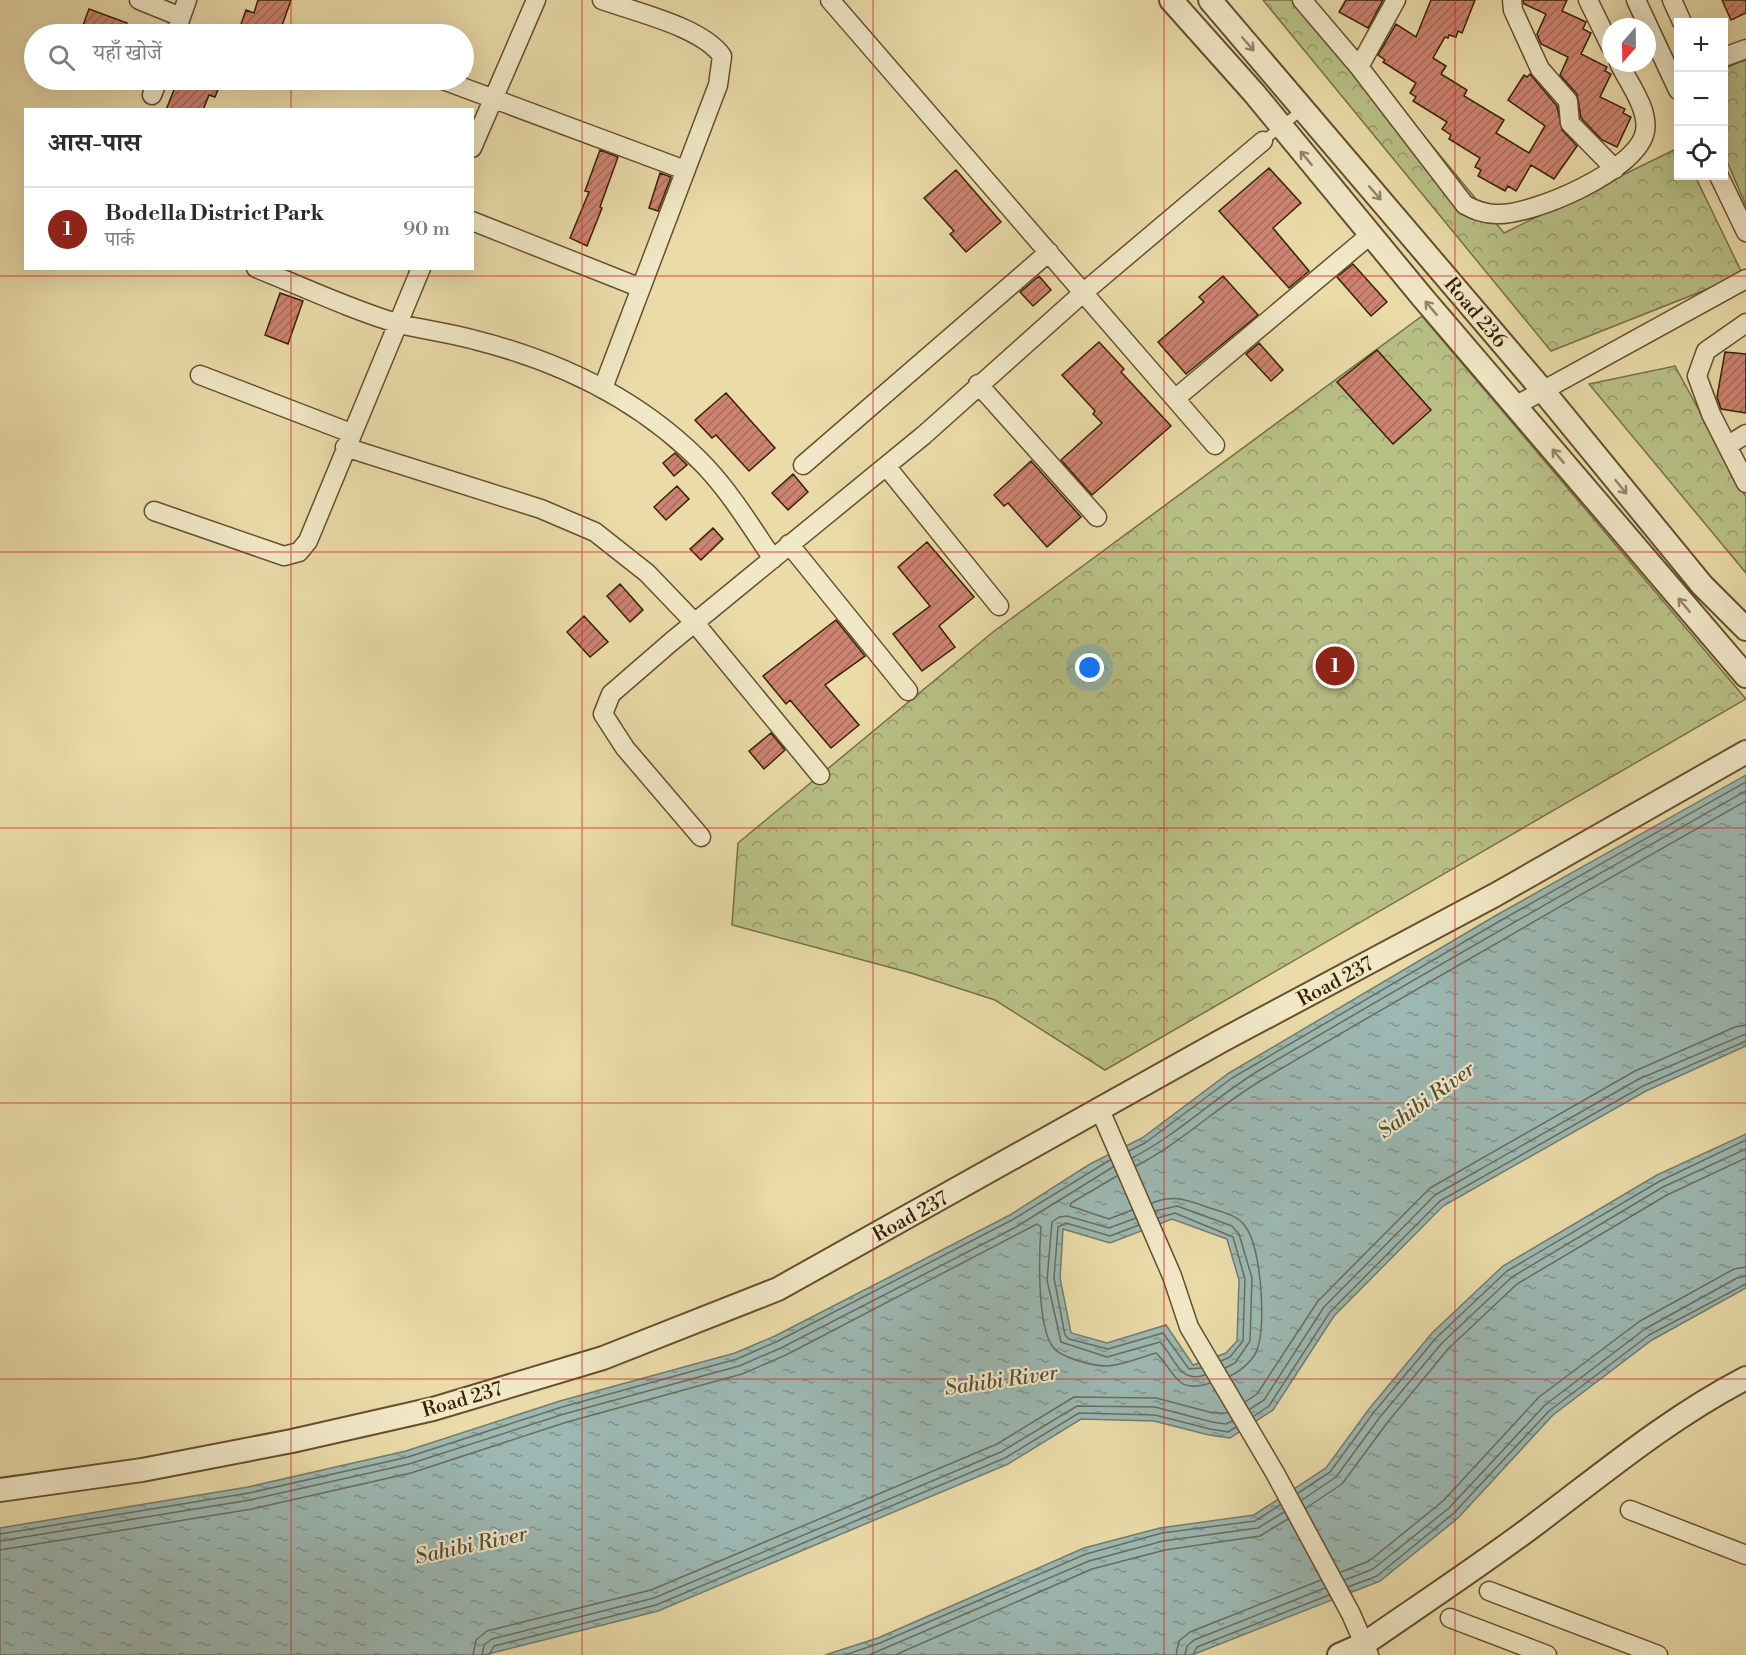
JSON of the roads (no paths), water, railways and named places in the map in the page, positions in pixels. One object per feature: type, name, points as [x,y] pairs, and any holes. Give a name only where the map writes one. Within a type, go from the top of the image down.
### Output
[{"type":"street","points":[[139,0],[184,8],[178,24]]},
{"type":"street","points":[[474,143],[536,0]]},
{"type":"street","points":[[602,0],[688,32],[714,45],[722,56],[718,85],[603,388]]},
{"type":"street","points":[[830,0],[1215,445]]},
{"type":"street","points":[[1171,0],[1746,676]]},
{"type":"street","name":"Road 236","points":[[1210,0],[1544,392],[1701,585],[1742,616]]},
{"type":"street","points":[[1302,0],[1359,67],[1465,205],[1479,212],[1497,214],[1533,209],[1615,169],[1639,146],[1645,130],[1644,114],[1623,72]]},
{"type":"street","points":[[1359,67],[1396,0]]},
{"type":"street","points":[[1512,0],[1513,10],[1540,69],[1562,91],[1568,101],[1570,123],[1615,169]]},
{"type":"street","points":[[1588,0],[1602,29]]},
{"type":"street","points":[[1636,0],[1674,81]]},
{"type":"street","points":[[1672,0],[1680,18]]},
{"type":"street","points":[[1728,56],[1746,49]]},
{"type":"street","points":[[471,90],[685,170]]},
{"type":"street","points":[[702,837],[625,748],[603,714],[611,694],[693,622],[886,466],[1084,292],[1263,141]]},
{"type":"street","points":[[1721,180],[1746,232]]},
{"type":"street","points":[[474,223],[641,288]]},
{"type":"street","points":[[1176,398],[1370,235]]},
{"type":"street","points":[[803,465],[1049,252]]},
{"type":"street","points":[[261,270],[398,323],[508,350],[620,397],[680,441],[708,469],[735,503],[773,559]]},
{"type":"street","points":[[154,511],[284,556],[299,552],[308,541],[348,440],[421,270]]},
{"type":"street","points":[[1515,406],[1746,279]]},
{"type":"street","points":[[1745,478],[1711,414],[1697,376],[1706,351],[1746,323]]},
{"type":"street","points":[[200,375],[348,440],[541,509],[595,532],[647,573],[693,622],[820,775]]},
{"type":"street","points":[[978,384],[1097,517]]},
{"type":"street","points":[[1727,446],[1746,434]]},
{"type":"street","points":[[886,466],[999,606]]},
{"type":"street","points":[[789,544],[908,691]]},
{"type":"street","points":[[1703,627],[1742,616]]},
{"type":"street","points":[[1723,648],[1746,636]]},
{"type":"street","name":"Road 237","points":[[0,1490],[142,1470],[292,1441],[433,1409],[603,1359],[778,1289],[1223,1040],[1495,896],[1746,752]]},
{"type":"street","points":[[1100,1110],[1113,1145],[1172,1276],[1189,1327],[1285,1491],[1351,1614],[1367,1649]]},
{"type":"street","points":[[1338,1655],[1367,1649],[1665,1425],[1701,1401],[1746,1378]]},
{"type":"street","points":[[1630,1510],[1746,1555]]},
{"type":"street","points":[[1489,1592],[1658,1655]]},
{"type":"street","points":[[1450,1618],[1547,1655]]},
{"type":"lane","points":[[1263,141],[1303,109]]},
{"type":"water","name":"Sahibi River","points":[[1746,775],[1746,1046],[1646,1091],[1443,1206],[1334,1316],[1273,1410],[1230,1438],[1154,1421],[1081,1419],[1008,1464],[658,1611],[484,1655],[0,1655],[0,1528],[248,1487],[406,1451],[560,1401],[735,1353],[775,1336],[1010,1215],[1090,1164],[1142,1138],[1229,1073],[1495,916]],"holes":[[[1172,1219],[1227,1239],[1239,1280],[1237,1341],[1226,1353],[1193,1365],[1166,1325],[1107,1343],[1071,1333],[1060,1278],[1063,1229],[1110,1243]]]},
{"type":"water","points":[[1746,1134],[1746,1288],[1652,1340],[1553,1415],[1458,1518],[1380,1581],[1192,1655],[825,1655],[878,1638],[1084,1548],[1160,1528],[1254,1515],[1326,1468],[1369,1409],[1432,1333],[1503,1266],[1657,1175]]},
{"type":"place","name":"Bodella District Park","points":[[1335,666]]}]
